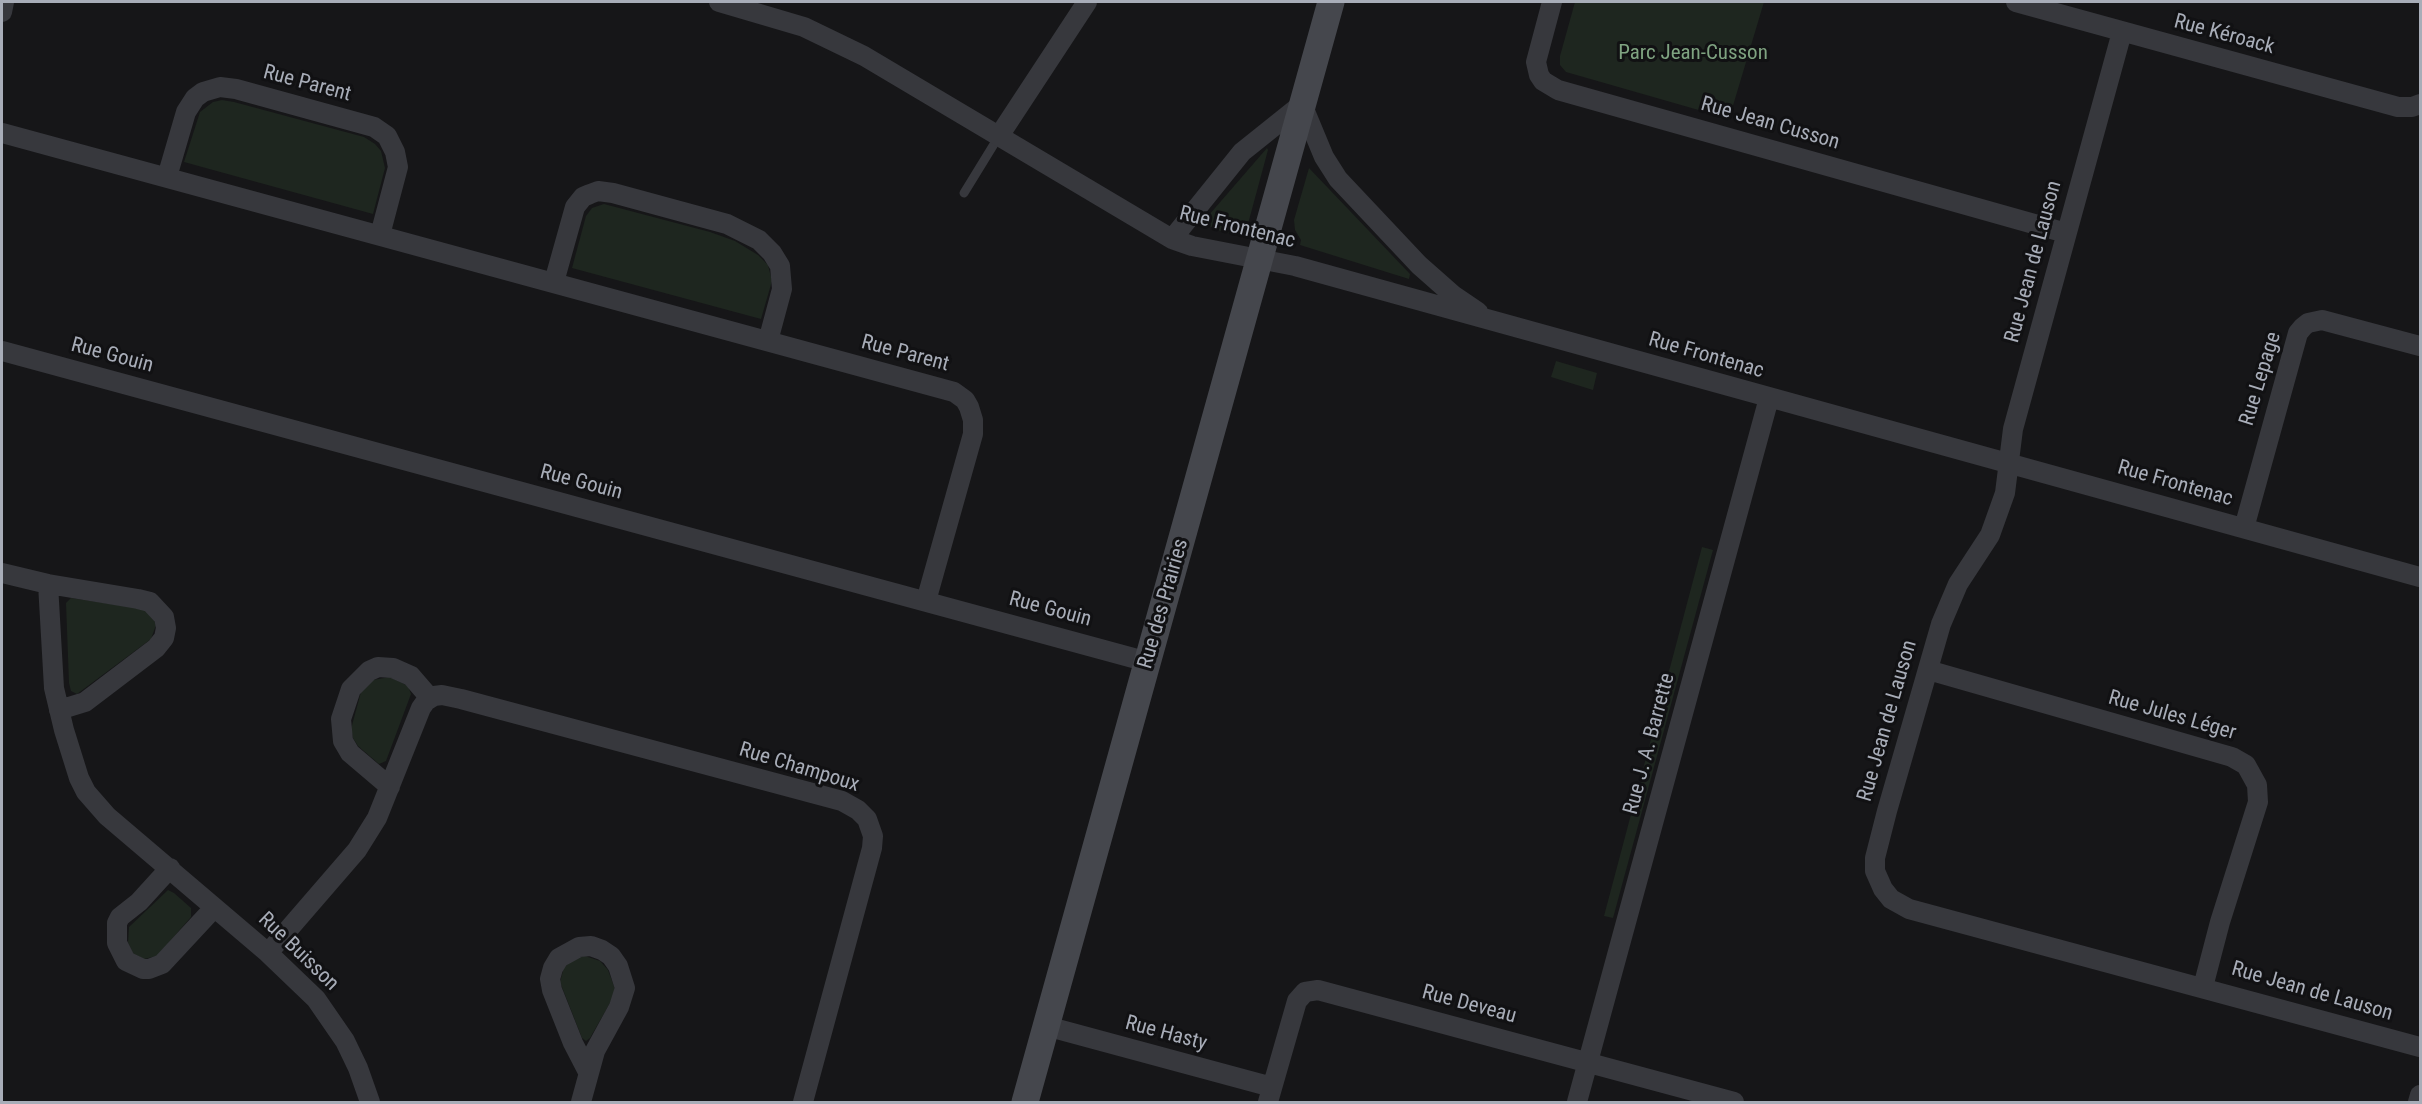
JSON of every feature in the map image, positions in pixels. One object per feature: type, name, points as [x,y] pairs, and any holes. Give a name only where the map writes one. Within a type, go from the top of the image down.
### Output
[{"type":"main road","name":"Rue des Prairies","points":[[1025,1102],[1331,2]]},
{"type":"street","points":[[2,12],[4,2]]},
{"type":"street","name":"Rue Frontenac","points":[[718,2],[782,18],[864,56],[1172,239],[1192,246],[1295,266],[1769,399],[2009,462],[2421,577]]},
{"type":"street","points":[[999,136],[1087,2]]},
{"type":"street","name":"Rue Jean Cusson","points":[[1552,2],[1536,62],[1543,81],[1558,90],[2066,233]]},
{"type":"street","name":"Rue Kéroack","points":[[2016,2],[2398,107],[2412,108],[2421,104]]},
{"type":"street","name":"Rue Jean de Lauson","points":[[2122,32],[2013,429],[2005,493],[1997,518],[1985,543],[1949,601],[1875,858],[1877,877],[1887,894],[1897,903],[1909,909],[2421,1047]]},
{"type":"street","name":"Rue Parent","points":[[167,177],[189,106],[195,98],[220,87],[236,89],[374,127],[387,136],[395,152],[398,167],[380,235]]},
{"type":"street","points":[[1172,239],[1242,152],[1302,104],[1324,157],[1338,179],[1437,282],[1467,305],[1495,322]]},
{"type":"street","name":"Rue Parent","points":[[2,133],[954,392],[965,400],[971,413],[973,434],[926,601]]},
{"type":"street","points":[[554,282],[575,207],[583,197],[598,191],[614,193],[727,224],[759,240],[780,267],[782,289],[768,341]]},
{"type":"street","name":"Rue Lepage","points":[[2244,528],[2298,333],[2303,327],[2308,323],[2322,320],[2421,346]]},
{"type":"street","name":"Rue Gouin","points":[[2,351],[1148,662]]},
{"type":"street","name":"Rue J. A. Barrette","points":[[1577,1102],[1769,399]]},
{"type":"street","points":[[2,573],[48,584],[150,602],[164,617],[166,628],[164,638],[145,657],[85,702],[59,710]]},
{"type":"street","name":"Rue Buisson","points":[[48,584],[52,678],[79,778],[86,792],[107,816],[268,953],[316,999],[332,1020],[358,1068],[369,1102]]},
{"type":"street","points":[[268,953],[357,850],[377,818],[390,787],[420,708],[430,698],[411,676],[393,668],[383,667],[369,671],[351,689],[341,719],[343,741],[350,753],[390,787]]},
{"type":"street","name":"Rue Jules Léger","points":[[1928,670],[2232,757],[2246,765],[2258,785],[2258,802],[2202,987]]},
{"type":"street","name":"Rue Champoux","points":[[430,698],[442,695],[484,705],[842,801],[863,814],[870,824],[873,836],[870,860],[803,1102]]},
{"type":"street","points":[[170,868],[139,903],[120,917],[117,923],[117,943],[126,962],[143,969],[162,964],[214,908]]},
{"type":"street","points":[[581,1102],[586,1089],[588,1072],[602,1035],[623,999],[625,988],[618,966],[611,956],[591,946],[579,947],[559,958],[550,979],[552,990],[573,1043],[588,1072]]},
{"type":"street","name":"Rue Deveau","points":[[1270,1095],[1297,1001],[1305,992],[1318,990],[1734,1102]]},
{"type":"street","name":"Rue Hasty","points":[[1046,1026],[1270,1095]]},
{"type":"street","points":[[2418,1102],[2421,1095]]},
{"type":"lane","points":[[964,193],[999,136]]},
{"type":"green space","name":"Parc Jean-Cusson","points":[[1575,2],[1764,2],[1729,119],[1566,72],[1560,65],[1560,56]]},
{"type":"green space","points":[[222,100],[364,137],[375,144],[381,151],[385,168],[373,214],[184,162],[200,112],[213,102]]},
{"type":"green space","points":[[1267,148],[1245,235],[1223,232],[1202,223]]},
{"type":"green space","points":[[1309,168],[1410,274],[1409,279],[1300,245],[1301,240],[1295,230],[1294,220]]},
{"type":"green space","points":[[604,204],[710,232],[735,241],[758,255],[768,265],[772,281],[761,319],[572,268],[586,216],[592,208]]},
{"type":"green space","points":[[1556,361],[1597,373],[1593,390],[1551,377]]},
{"type":"green space","points":[[1702,547],[1713,550],[1613,918],[1604,916]]},
{"type":"green space","points":[[71,598],[144,609],[152,615],[156,625],[151,639],[77,694],[71,691],[69,683],[66,603]]},
{"type":"green space","points":[[390,677],[408,686],[411,694],[386,761],[379,764],[358,746],[351,729],[361,692],[373,680]]},
{"type":"green space","points":[[168,890],[191,908],[191,917],[157,956],[144,959],[133,954],[128,943],[129,927]]},
{"type":"green space","points":[[585,956],[600,961],[608,970],[615,989],[614,996],[590,1038],[586,1041],[582,1038],[560,982],[564,967],[577,957]]}]
